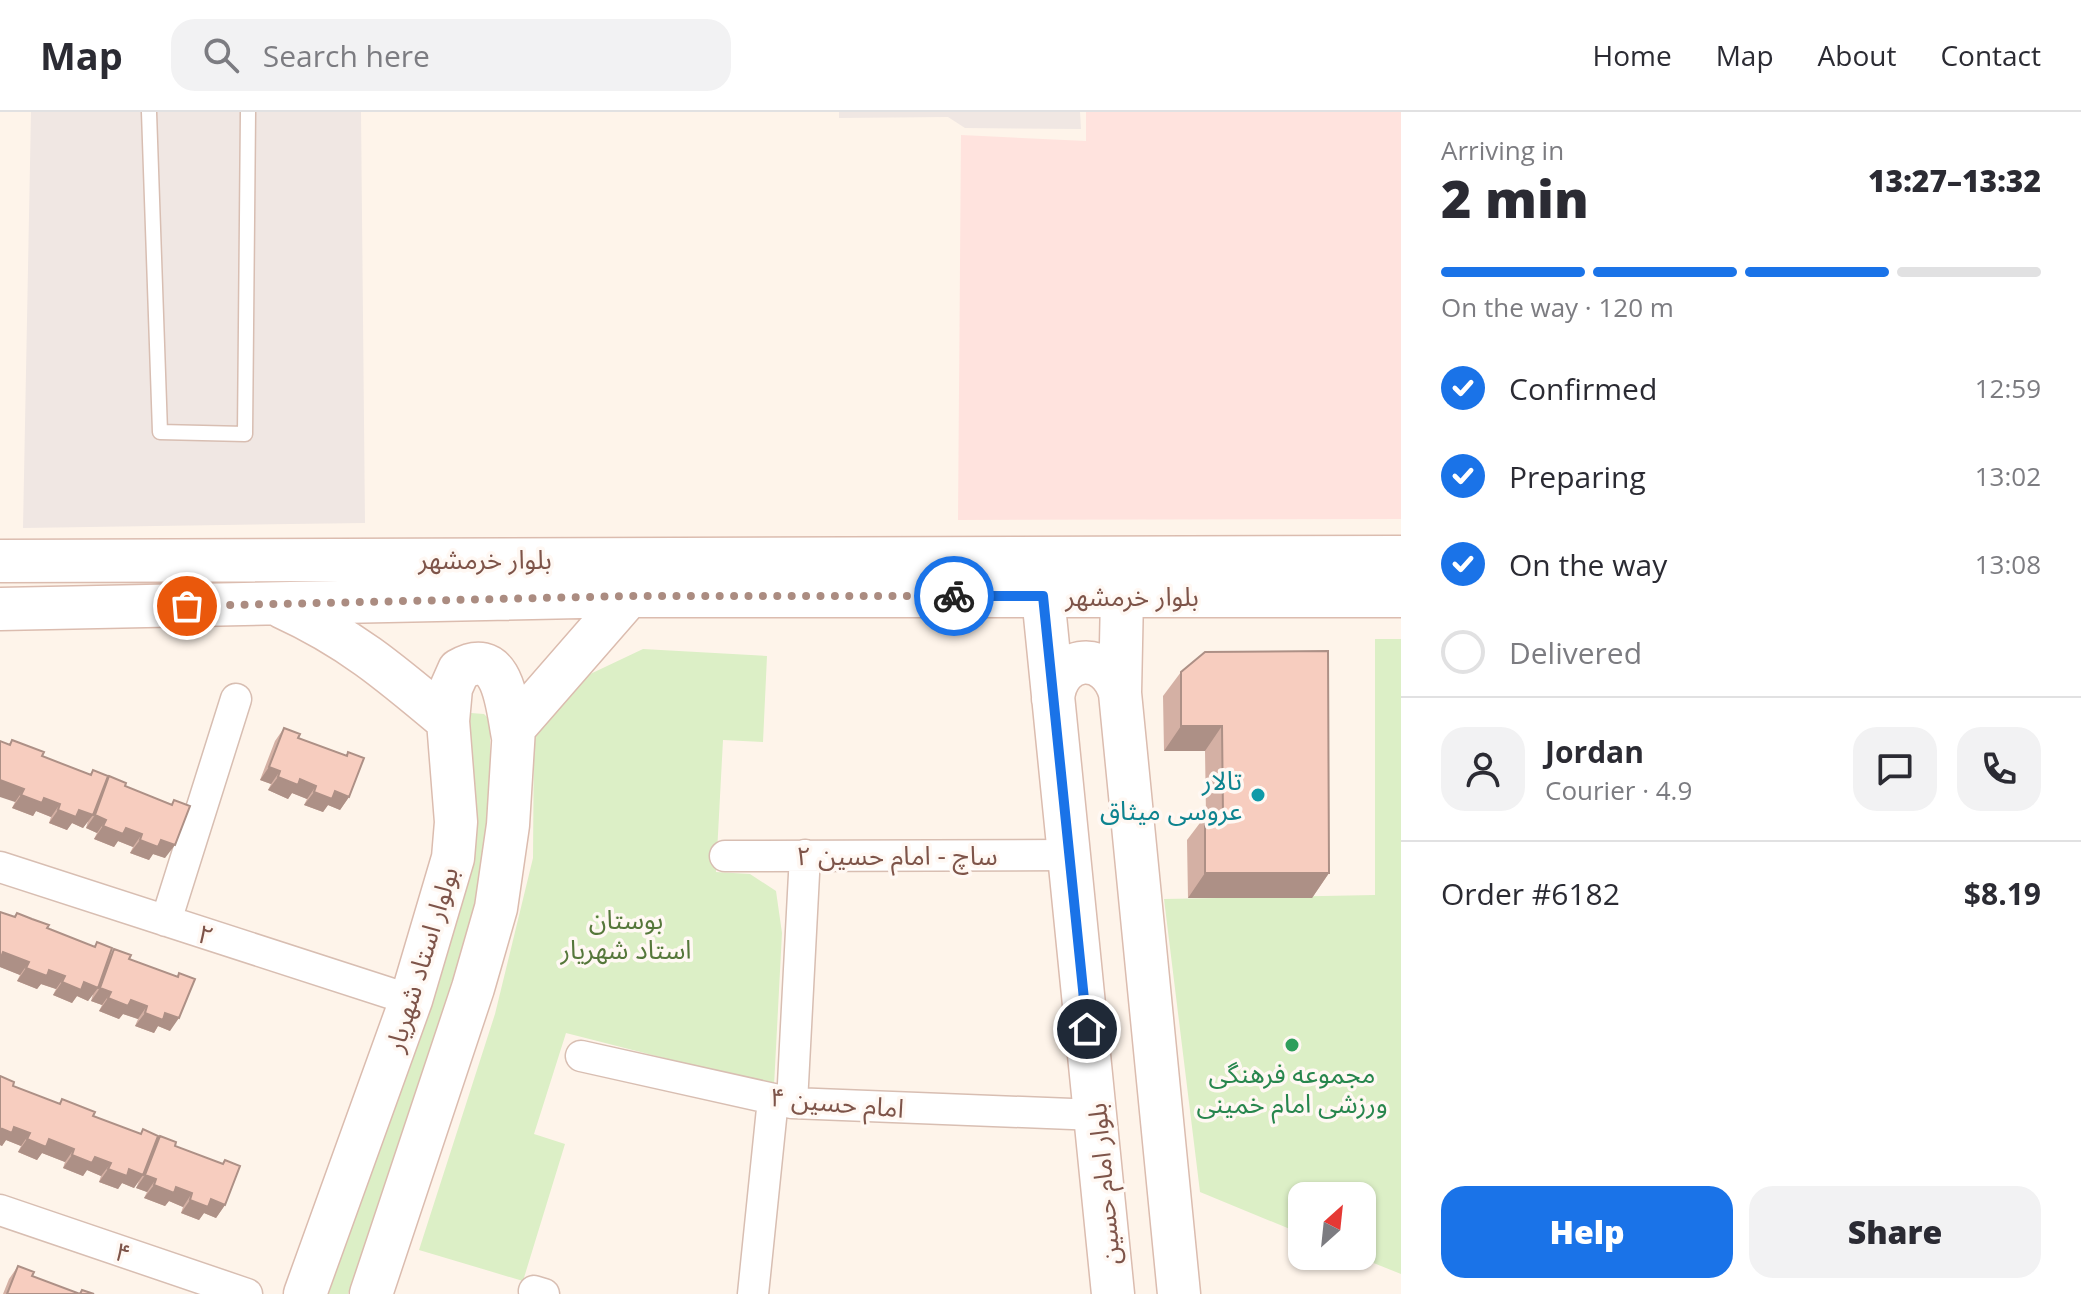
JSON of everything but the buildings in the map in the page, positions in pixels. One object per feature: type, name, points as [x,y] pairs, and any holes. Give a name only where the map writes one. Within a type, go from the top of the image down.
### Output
[{"type":"street","name":"بلوار خرمشهر","points":[[3,561],[1401,557]]},
{"type":"street","points":[[2,609],[3,561]]},
{"type":"street","name":"بلوار خرمشهر","points":[[2,609],[629,596],[1401,596]]},
{"type":"street","points":[[513,737],[514,728],[629,596]]},
{"type":"street","name":"بلوار امام حسین","points":[[1043,596],[1113,1294]]},
{"type":"street","points":[[1122,596],[1120,693],[1179,1294]]},
{"type":"street","points":[[277,605],[344,638],[448,721]]},
{"type":"street","points":[[1053,699],[1054,685],[1061,674],[1071,666],[1084,662],[1109,670],[1117,681],[1120,693]]},
{"type":"street","name":"بولوار استاد شهریار","points":[[305,1294],[411,1000],[453,858],[456,822],[448,721],[454,678],[459,670],[468,665],[488,665],[501,680],[513,737],[508,825],[496,908],[473,988],[371,1294]]},
{"type":"street","points":[[166,921],[236,699]]},
{"type":"street","points":[[753,1294],[783,1101],[805,855]]},
{"type":"street","name":"ساچ - امام حسین ۲","points":[[725,856],[1069,855]]},
{"type":"street","name":"۲","points":[[0,867],[411,1000]]},
{"type":"street","name":"امام حسین ۴","points":[[581,1056],[783,1101],[1097,1115]]},
{"type":"street","name":"۴","points":[[0,1210],[247,1294]]},
{"type":"lane","points":[[149,112],[160,432],[245,434],[248,112]]},
{"type":"shaded area","points":[[31,112],[361,112],[365,523],[23,528]]},
{"type":"shaded area","points":[[839,112],[1080,112],[1081,129],[965,128],[948,117],[839,118]]},
{"type":"shaded area","points":[[1086,112],[1401,112],[1401,519],[958,520],[961,135],[1086,141]]},
{"type":"green space","name":"مجموعه فرهنگی ورزشی امام خمینی","points":[[1375,639],[1401,639],[1401,1274],[1376,1264],[1376,1182],[1288,1182],[1288,1228],[1200,1192],[1164,899],[1375,895]]},
{"type":"green space","name":"بوستان استاد شهریار","points":[[643,649],[767,656],[763,742],[723,740],[716,872],[750,874],[776,891],[782,933],[774,1086],[566,1033],[534,1134],[565,1144],[523,1281],[419,1250],[495,1014],[533,858],[534,725],[586,676]]},
{"type":"green space","points":[[471,713],[484,714],[490,720],[490,850],[472,929],[348,1294],[323,1294],[443,956],[464,720]]},
{"type":"way so far","points":[[187,606],[629,596],[954,596]]},
{"type":"place","name":"تالار عروسی میثاق","points":[[1258,795]]},
{"type":"place","name":"مجموعه فرهنگی ورزشی امام خمینی","points":[[1292,1045]]},
{"type":"route","points":[[954,596],[1043,596],[1087,1029]]}]
